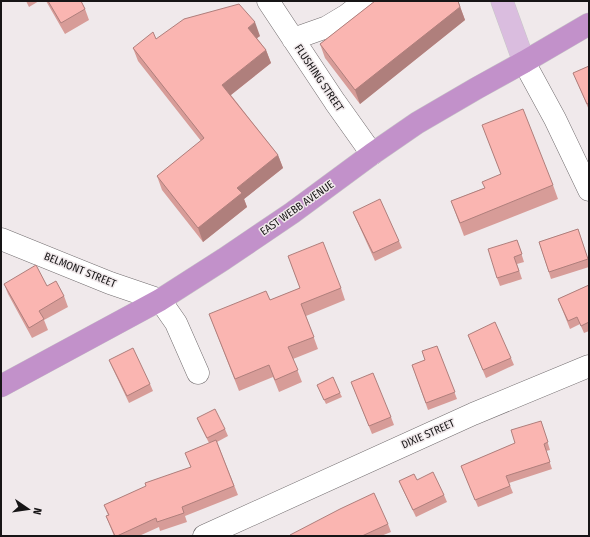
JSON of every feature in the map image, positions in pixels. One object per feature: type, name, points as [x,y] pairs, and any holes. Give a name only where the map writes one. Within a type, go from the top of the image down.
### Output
[{"type":"highway","name":"EAST WEBB AVENUE","points":[[1,386],[160,300],[292,213],[417,122],[589,24]]},
{"type":"main road","points":[[502,1],[524,62]]},
{"type":"street","name":"FLUSHING STREET","points":[[268,1],[335,102],[372,154]]},
{"type":"street","points":[[293,39],[327,27],[347,15],[365,1]]},
{"type":"street","points":[[524,62],[555,119],[589,190]]},
{"type":"street","name":"BELMONT STREET","points":[[1,239],[110,283],[160,300]]},
{"type":"street","points":[[160,300],[176,323],[198,373]]},
{"type":"street","name":"DIXIE STREET","points":[[204,536],[473,414],[589,366]]},
{"type":"building","points":[[48,1],[81,1],[85,9],[61,23]]},
{"type":"building","points":[[375,1],[458,1],[460,7],[355,90],[320,44]]},
{"type":"building","points":[[239,4],[255,22],[248,28],[266,50],[222,85],[278,155],[237,188],[242,193],[198,228],[157,176],[204,138],[133,48],[153,32],[156,39],[184,19]]},
{"type":"building","points":[[589,66],[589,103],[587,104],[573,73]]},
{"type":"building","points":[[523,109],[553,185],[460,223],[451,201],[485,188],[482,182],[501,174],[482,125]]},
{"type":"building","points":[[380,199],[399,241],[373,253],[353,212]]},
{"type":"building","points":[[578,229],[588,259],[549,272],[539,242]]},
{"type":"building","points":[[517,240],[522,254],[514,257],[519,271],[497,278],[488,249]]},
{"type":"building","points":[[323,242],[341,288],[301,304],[314,337],[288,347],[298,370],[275,380],[269,365],[235,379],[209,314],[266,291],[270,300],[300,288],[288,256]]},
{"type":"building","points":[[36,265],[47,286],[56,281],[64,296],[39,311],[44,319],[29,328],[4,284]]},
{"type":"building","points":[[589,285],[589,322],[581,326],[577,317],[568,321],[558,299]]},
{"type":"building","points":[[495,322],[511,358],[483,370],[468,335]]},
{"type":"building","points":[[437,346],[455,392],[426,403],[412,365],[425,360],[422,351]]},
{"type":"building","points":[[133,348],[150,384],[127,396],[109,360]]},
{"type":"building","points":[[373,373],[391,417],[369,426],[351,382]]},
{"type":"building","points":[[333,377],[340,393],[324,400],[317,385]]},
{"type":"building","points":[[215,409],[225,429],[207,438],[197,418]]},
{"type":"building","points":[[541,421],[548,442],[544,444],[550,462],[506,476],[510,486],[475,500],[461,466],[515,443],[511,430]]},
{"type":"building","points":[[216,440],[234,486],[182,507],[184,513],[157,522],[156,518],[115,536],[106,516],[109,515],[104,505],[146,486],[145,483],[191,467],[185,453]]},
{"type":"building","points":[[433,472],[444,495],[413,510],[399,481],[414,474],[417,480]]},
{"type":"building","points":[[374,493],[388,524],[362,536],[290,535],[340,509]]}]
